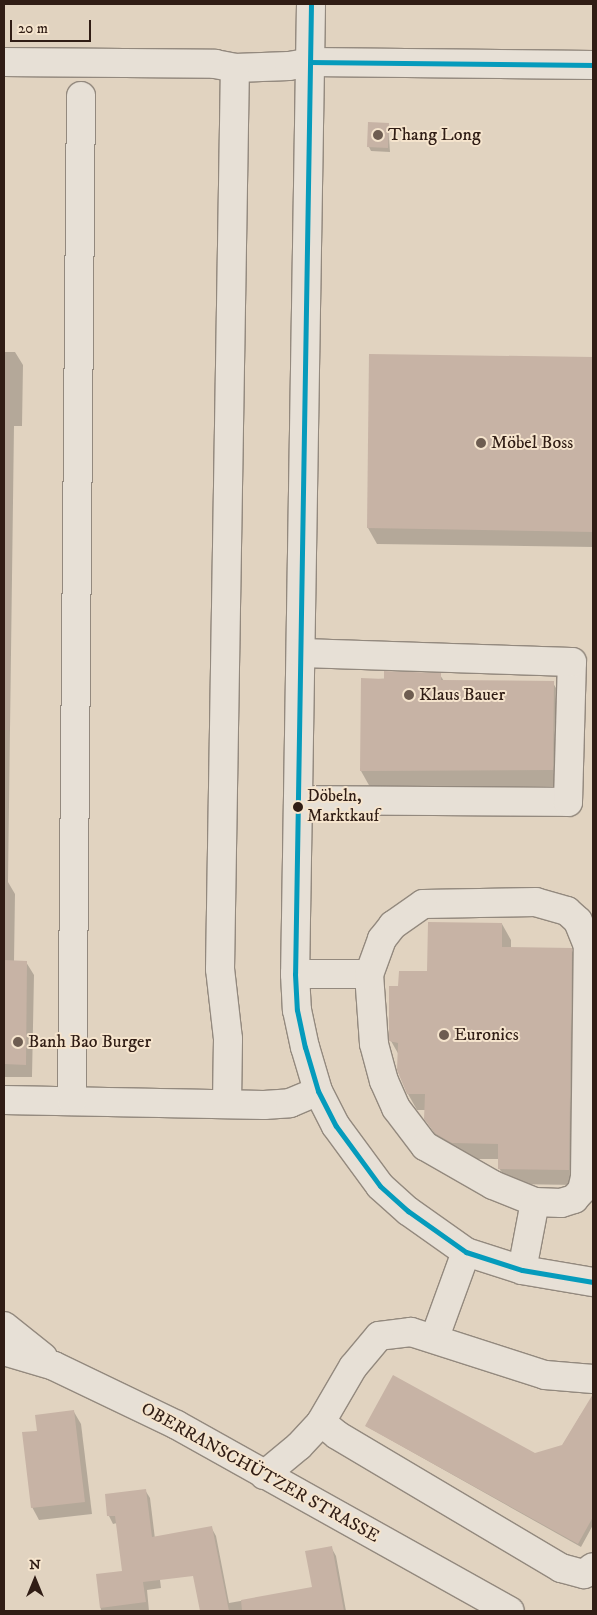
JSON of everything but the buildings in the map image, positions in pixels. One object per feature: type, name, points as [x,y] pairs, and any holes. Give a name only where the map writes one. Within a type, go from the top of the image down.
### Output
[{"type":"street","points":[[311,4],[296,974],[297,1010],[318,1091],[336,1126],[380,1186],[408,1211],[466,1252],[522,1270],[593,1282]]},
{"type":"street","points":[[4,62],[205,64],[236,68],[289,66],[310,62],[593,65]]},
{"type":"street","points":[[227,1103],[228,1039],[220,969],[236,68]]},
{"type":"street","points":[[72,1101],[81,96]]},
{"type":"street","points":[[299,800],[568,802],[572,662],[301,653]]},
{"type":"street","points":[[536,902],[567,912],[578,921],[588,946],[585,1177],[582,1190],[574,1199],[561,1203],[535,1202],[492,1185],[435,1154],[425,1146],[396,1108],[374,1044],[368,974],[382,939],[393,924],[423,904],[536,902]]},
{"type":"street","points":[[296,974],[368,974]]},
{"type":"street","points":[[4,1100],[290,1104],[318,1091]]},
{"type":"street","points":[[522,1270],[535,1202]]},
{"type":"street","points":[[435,1337],[466,1252]]},
{"type":"street","points":[[4,1326],[54,1366]]},
{"type":"street","points":[[264,1475],[321,1422],[353,1367],[379,1336],[411,1332],[435,1337],[545,1375],[593,1379]]},
{"type":"street","name":"OBERRANSCHÜTZER STRASSE","points":[[4,1351],[54,1366],[177,1425],[510,1611]]},
{"type":"street","points":[[321,1422],[337,1435],[561,1568],[584,1574],[593,1567]]},
{"type":"transit line","points":[[311,4],[295,974],[297,1010],[305,1047],[318,1091],[336,1126],[380,1186],[408,1211],[466,1252],[522,1270],[593,1282]]},
{"type":"transit line","points":[[311,62],[593,65]]},
{"type":"place","name":"Thang Long","points":[[378,135]]},
{"type":"place","name":"Möbel Boss","points":[[481,443]]},
{"type":"place","name":"Klaus Bauer","points":[[409,695]]},
{"type":"place","name":"Döbeln, Marktkauf","points":[[298,807]]},
{"type":"place","name":"Euronics","points":[[444,1035]]},
{"type":"place","name":"Banh Bao Burger","points":[[18,1042]]}]
